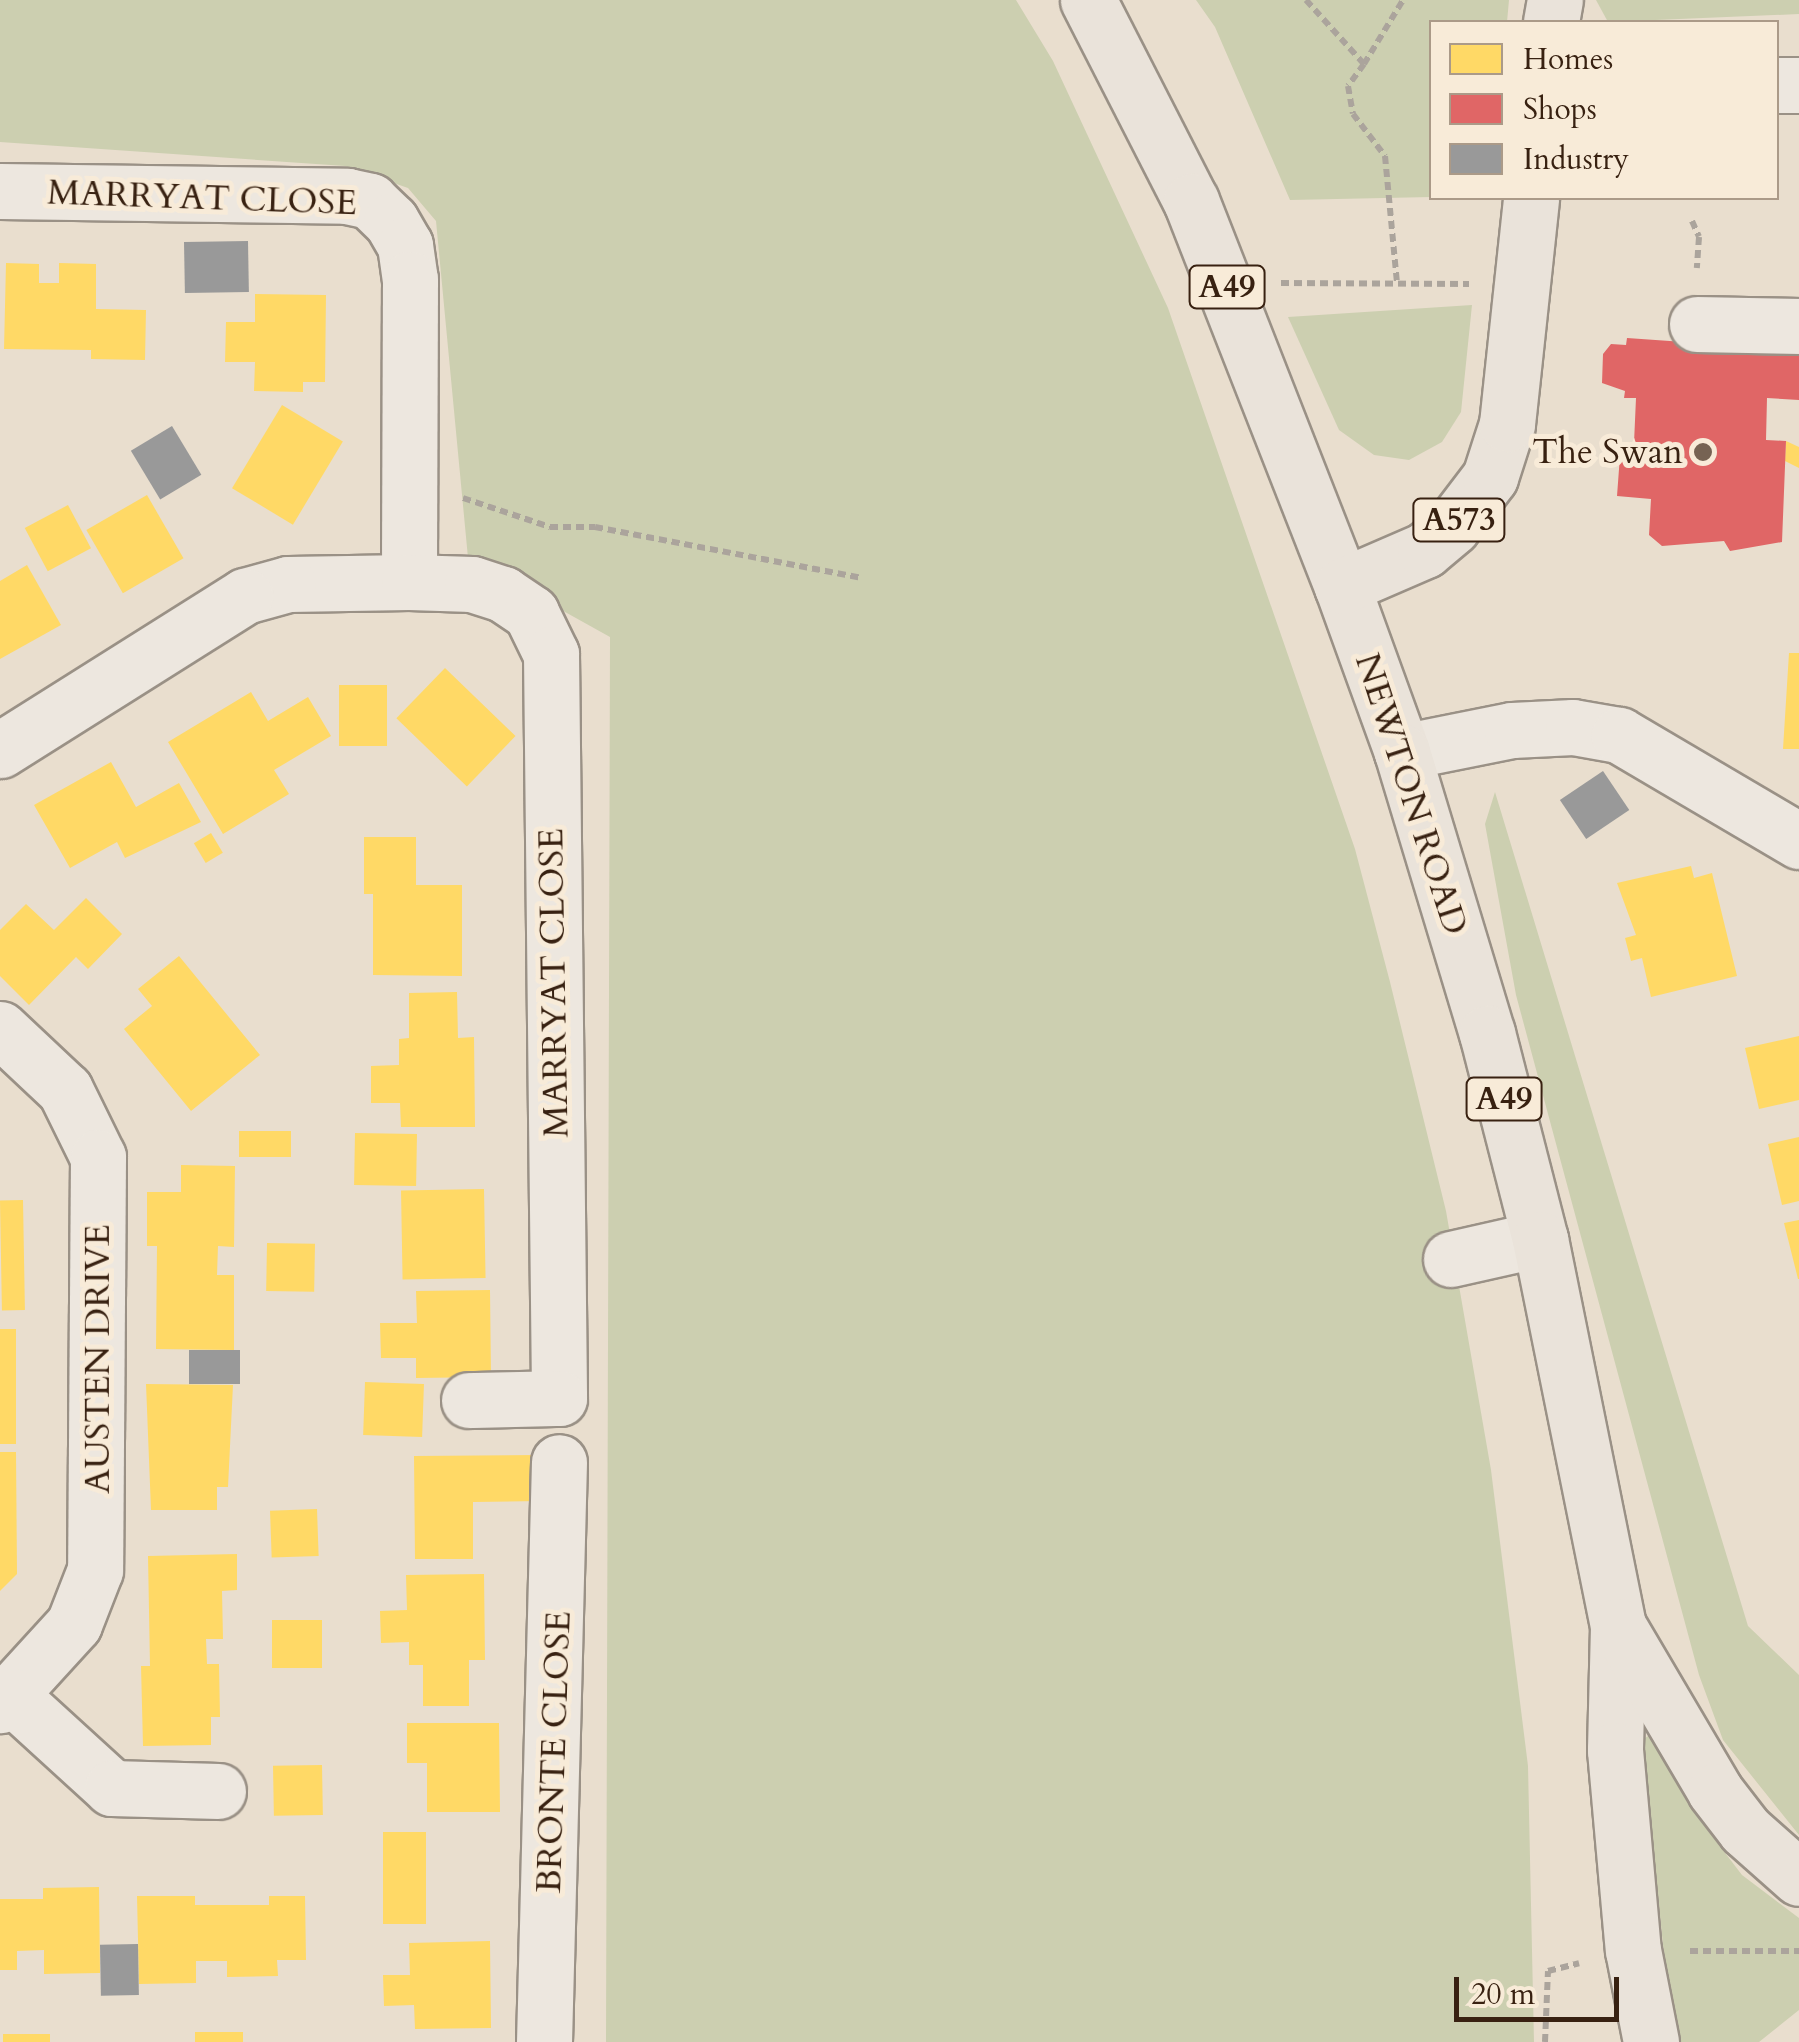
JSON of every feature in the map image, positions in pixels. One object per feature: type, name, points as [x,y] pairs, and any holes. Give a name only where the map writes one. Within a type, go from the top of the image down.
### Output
[{"type":"main road","name":"NEWTON ROAD","points":[[1088,0],[1125,63],[1225,283],[1342,586],[1402,752],[1540,1239],[1618,1626],[1615,1750],[1634,1950],[1651,2042]]},
{"type":"main road","name":"A573","points":[[1342,586],[1426,550],[1475,502],[1508,424],[1532,200]]},
{"type":"main road","name":"NEWTON ROAD","points":[[1618,1626],[1715,1791],[1745,1830],[1799,1878]]},
{"type":"street","name":"MARRYAT CLOSE","points":[[0,191],[370,201],[405,244],[410,279],[409,582]]},
{"type":"street","points":[[1697,324],[1799,326]]},
{"type":"street","name":"MARRYAT CLOSE","points":[[0,750],[245,596],[288,584],[472,584],[503,594],[531,613],[551,654],[558,1398],[469,1400]]},
{"type":"street","points":[[1402,752],[1512,730],[1573,728],[1619,735],[1799,841]]},
{"type":"street","name":"AUSTEN DRIVE","points":[[0,1029],[65,1090],[98,1157],[95,1570],[74,1624],[5,1700],[112,1788],[218,1791]]},
{"type":"street","points":[[1451,1259],[1540,1239]]},
{"type":"street","name":"BRONTE CLOSE","points":[[544,2042],[559,1462]]},
{"type":"path","points":[[1306,0],[1364,64]]},
{"type":"path","points":[[1397,283],[1385,156],[1353,114],[1348,86],[1403,0]]},
{"type":"path","points":[[1692,220],[1699,237]]},
{"type":"path","points":[[1225,283],[1524,285]]},
{"type":"path","points":[[409,480],[550,526],[595,528],[862,578]]},
{"type":"path","points":[[1545,2042],[1548,1971]]},
{"type":"green space","points":[[0,0],[1016,0],[1053,61],[1168,308],[1355,849],[1390,982],[1446,1211],[1491,1470],[1528,1766],[1534,2042],[606,2042],[610,637],[468,558],[436,221],[408,188],[345,166],[0,142]]},
{"type":"green space","points":[[1196,0],[1509,0],[1507,20],[1429,20],[1429,197],[1290,200],[1215,27]]},
{"type":"green space","points":[[1596,0],[1799,0],[1799,14],[1607,20]]},
{"type":"green space","points":[[1472,305],[1461,412],[1442,442],[1409,460],[1374,455],[1339,430],[1288,317]]},
{"type":"green space","points":[[1495,792],[1748,1626],[1799,1675],[1799,1835],[1723,1740],[1699,1675],[1516,995],[1485,824]]},
{"type":"green space","points":[[1651,1734],[1690,1807],[1742,1875],[1799,1918],[1799,2010],[1759,2042],[1673,2042],[1642,1740]]},
{"type":"building: Homes","points":[[6,263],[39,264],[39,283],[59,283],[59,263],[96,264],[96,309],[146,310],[145,360],[91,359],[91,350],[4,349]]},
{"type":"building: Homes","points":[[255,294],[326,295],[325,382],[303,382],[303,392],[254,391],[255,362],[225,362],[226,322],[255,322]]},
{"type":"building: Homes","points":[[282,405],[343,442],[293,525],[232,488]]},
{"type":"building: Homes","points":[[1786,441],[1799,447],[1799,468],[1785,461]]},
{"type":"building: Homes","points":[[147,495],[184,558],[123,593],[86,530]]},
{"type":"building: Homes","points":[[68,505],[91,548],[48,571],[25,528]]},
{"type":"building: Homes","points":[[27,565],[61,625],[0,659],[0,581]]},
{"type":"building: Homes","points":[[1789,653],[1799,653],[1799,749],[1783,749]]},
{"type":"building: Homes","points":[[445,668],[515,736],[467,786],[396,718]]},
{"type":"building: Homes","points":[[339,685],[387,685],[387,746],[339,746]]},
{"type":"building: Homes","points":[[251,692],[268,721],[308,697],[331,736],[274,770],[289,794],[223,834],[168,742]]},
{"type":"building: Homes","points":[[111,762],[136,807],[179,783],[201,822],[125,858],[117,842],[70,868],[34,805]]},
{"type":"building: Homes","points":[[211,833],[223,853],[206,863],[194,843]]},
{"type":"building: Homes","points":[[364,837],[416,837],[416,885],[462,885],[462,976],[373,975],[373,894],[364,894]]},
{"type":"building: Homes","points":[[1691,866],[1694,878],[1712,873],[1737,976],[1651,997],[1642,958],[1631,961],[1625,938],[1636,935],[1617,883]]},
{"type":"building: Homes","points":[[86,898],[122,934],[88,969],[76,957],[29,1005],[0,976],[0,930],[26,904],[54,930]]},
{"type":"building: Homes","points":[[179,956],[260,1055],[191,1111],[124,1029],[152,1006],[138,989]]},
{"type":"building: Homes","points":[[457,992],[458,1038],[474,1037],[475,1127],[401,1127],[400,1103],[371,1103],[371,1066],[399,1065],[399,1039],[409,1038],[409,993]]},
{"type":"building: Homes","points":[[1799,1036],[1799,1100],[1759,1109],[1745,1048]]},
{"type":"building: Homes","points":[[239,1131],[291,1131],[291,1157],[239,1157]]},
{"type":"building: Homes","points":[[355,1133],[417,1134],[416,1186],[354,1185]]},
{"type":"building: Homes","points":[[1799,1137],[1799,1201],[1782,1205],[1768,1144]]},
{"type":"building: Homes","points":[[181,1165],[235,1166],[234,1247],[218,1246],[217,1275],[234,1275],[234,1350],[156,1349],[157,1246],[147,1246],[147,1192],[181,1192]]},
{"type":"building: Homes","points":[[484,1189],[486,1278],[403,1279],[401,1190]]},
{"type":"building: Homes","points":[[0,1200],[23,1200],[25,1310],[2,1310]]},
{"type":"building: Homes","points":[[1799,1220],[1799,1279],[1798,1279],[1784,1223]]},
{"type":"building: Homes","points":[[267,1243],[315,1244],[314,1292],[266,1291]]},
{"type":"building: Homes","points":[[490,1290],[491,1377],[416,1378],[416,1358],[381,1358],[380,1323],[417,1323],[416,1291]]},
{"type":"building: Homes","points":[[0,1329],[16,1329],[16,1444],[0,1444]]},
{"type":"building: Homes","points":[[365,1382],[424,1384],[422,1437],[363,1435]]},
{"type":"building: Homes","points":[[146,1384],[233,1385],[228,1487],[217,1487],[217,1510],[151,1510]]},
{"type":"building: Homes","points":[[0,1452],[16,1452],[17,1574],[0,1591]]},
{"type":"building: Homes","points":[[539,1455],[540,1501],[473,1502],[473,1559],[415,1559],[414,1456]]},
{"type":"building: Homes","points":[[317,1509],[319,1556],[272,1558],[270,1511]]},
{"type":"building: Homes","points":[[237,1554],[237,1590],[222,1591],[223,1639],[206,1639],[207,1664],[219,1664],[220,1717],[211,1717],[211,1745],[143,1746],[141,1666],[150,1666],[148,1556]]},
{"type":"building: Homes","points":[[484,1574],[485,1660],[469,1660],[469,1706],[423,1706],[423,1665],[409,1665],[409,1642],[381,1643],[380,1611],[407,1610],[406,1575]]},
{"type":"building: Homes","points":[[272,1620],[322,1620],[322,1668],[272,1668]]},
{"type":"building: Homes","points":[[407,1723],[499,1723],[500,1812],[427,1812],[427,1763],[407,1763]]},
{"type":"building: Homes","points":[[322,1765],[323,1815],[274,1816],[273,1766]]},
{"type":"building: Homes","points":[[383,1832],[426,1832],[426,1924],[383,1924]]},
{"type":"building: Homes","points":[[99,1887],[100,1973],[44,1974],[44,1950],[17,1951],[17,1970],[0,1970],[0,1899],[43,1899],[43,1888]]},
{"type":"building: Homes","points":[[137,1896],[195,1896],[195,1905],[269,1905],[269,1896],[305,1896],[306,1960],[277,1960],[278,1976],[227,1977],[227,1961],[196,1961],[196,1983],[139,1984]]},
{"type":"building: Homes","points":[[490,1941],[491,2028],[415,2029],[414,2005],[384,2006],[383,1975],[410,1975],[409,1943]]},
{"type":"building: Homes","points":[[195,2032],[243,2032],[243,2042],[195,2042]]},
{"type":"building: Homes","points":[[3,2034],[50,2034],[50,2042],[3,2042]]},
{"type":"building: Shops","name":"The Swan","points":[[1627,338],[1799,350],[1799,400],[1767,398],[1766,440],[1786,441],[1782,542],[1730,551],[1724,541],[1662,546],[1649,535],[1651,499],[1617,496],[1621,442],[1634,443],[1636,398],[1624,398],[1625,391],[1602,383],[1603,354],[1611,344],[1626,345]]},
{"type":"building: Industry","points":[[248,241],[249,292],[185,293],[184,242]]},
{"type":"building: Industry","points":[[172,426],[201,475],[160,500],[131,451]]},
{"type":"building: Industry","points":[[1603,771],[1629,810],[1586,839],[1560,800]]},
{"type":"building: Industry","points":[[189,1350],[240,1350],[240,1384],[189,1384]]},
{"type":"building: Industry","points":[[138,1944],[139,1995],[101,1996],[100,1945]]},
{"type":"place","name":"The Swan","points":[[1703,452]]}]
